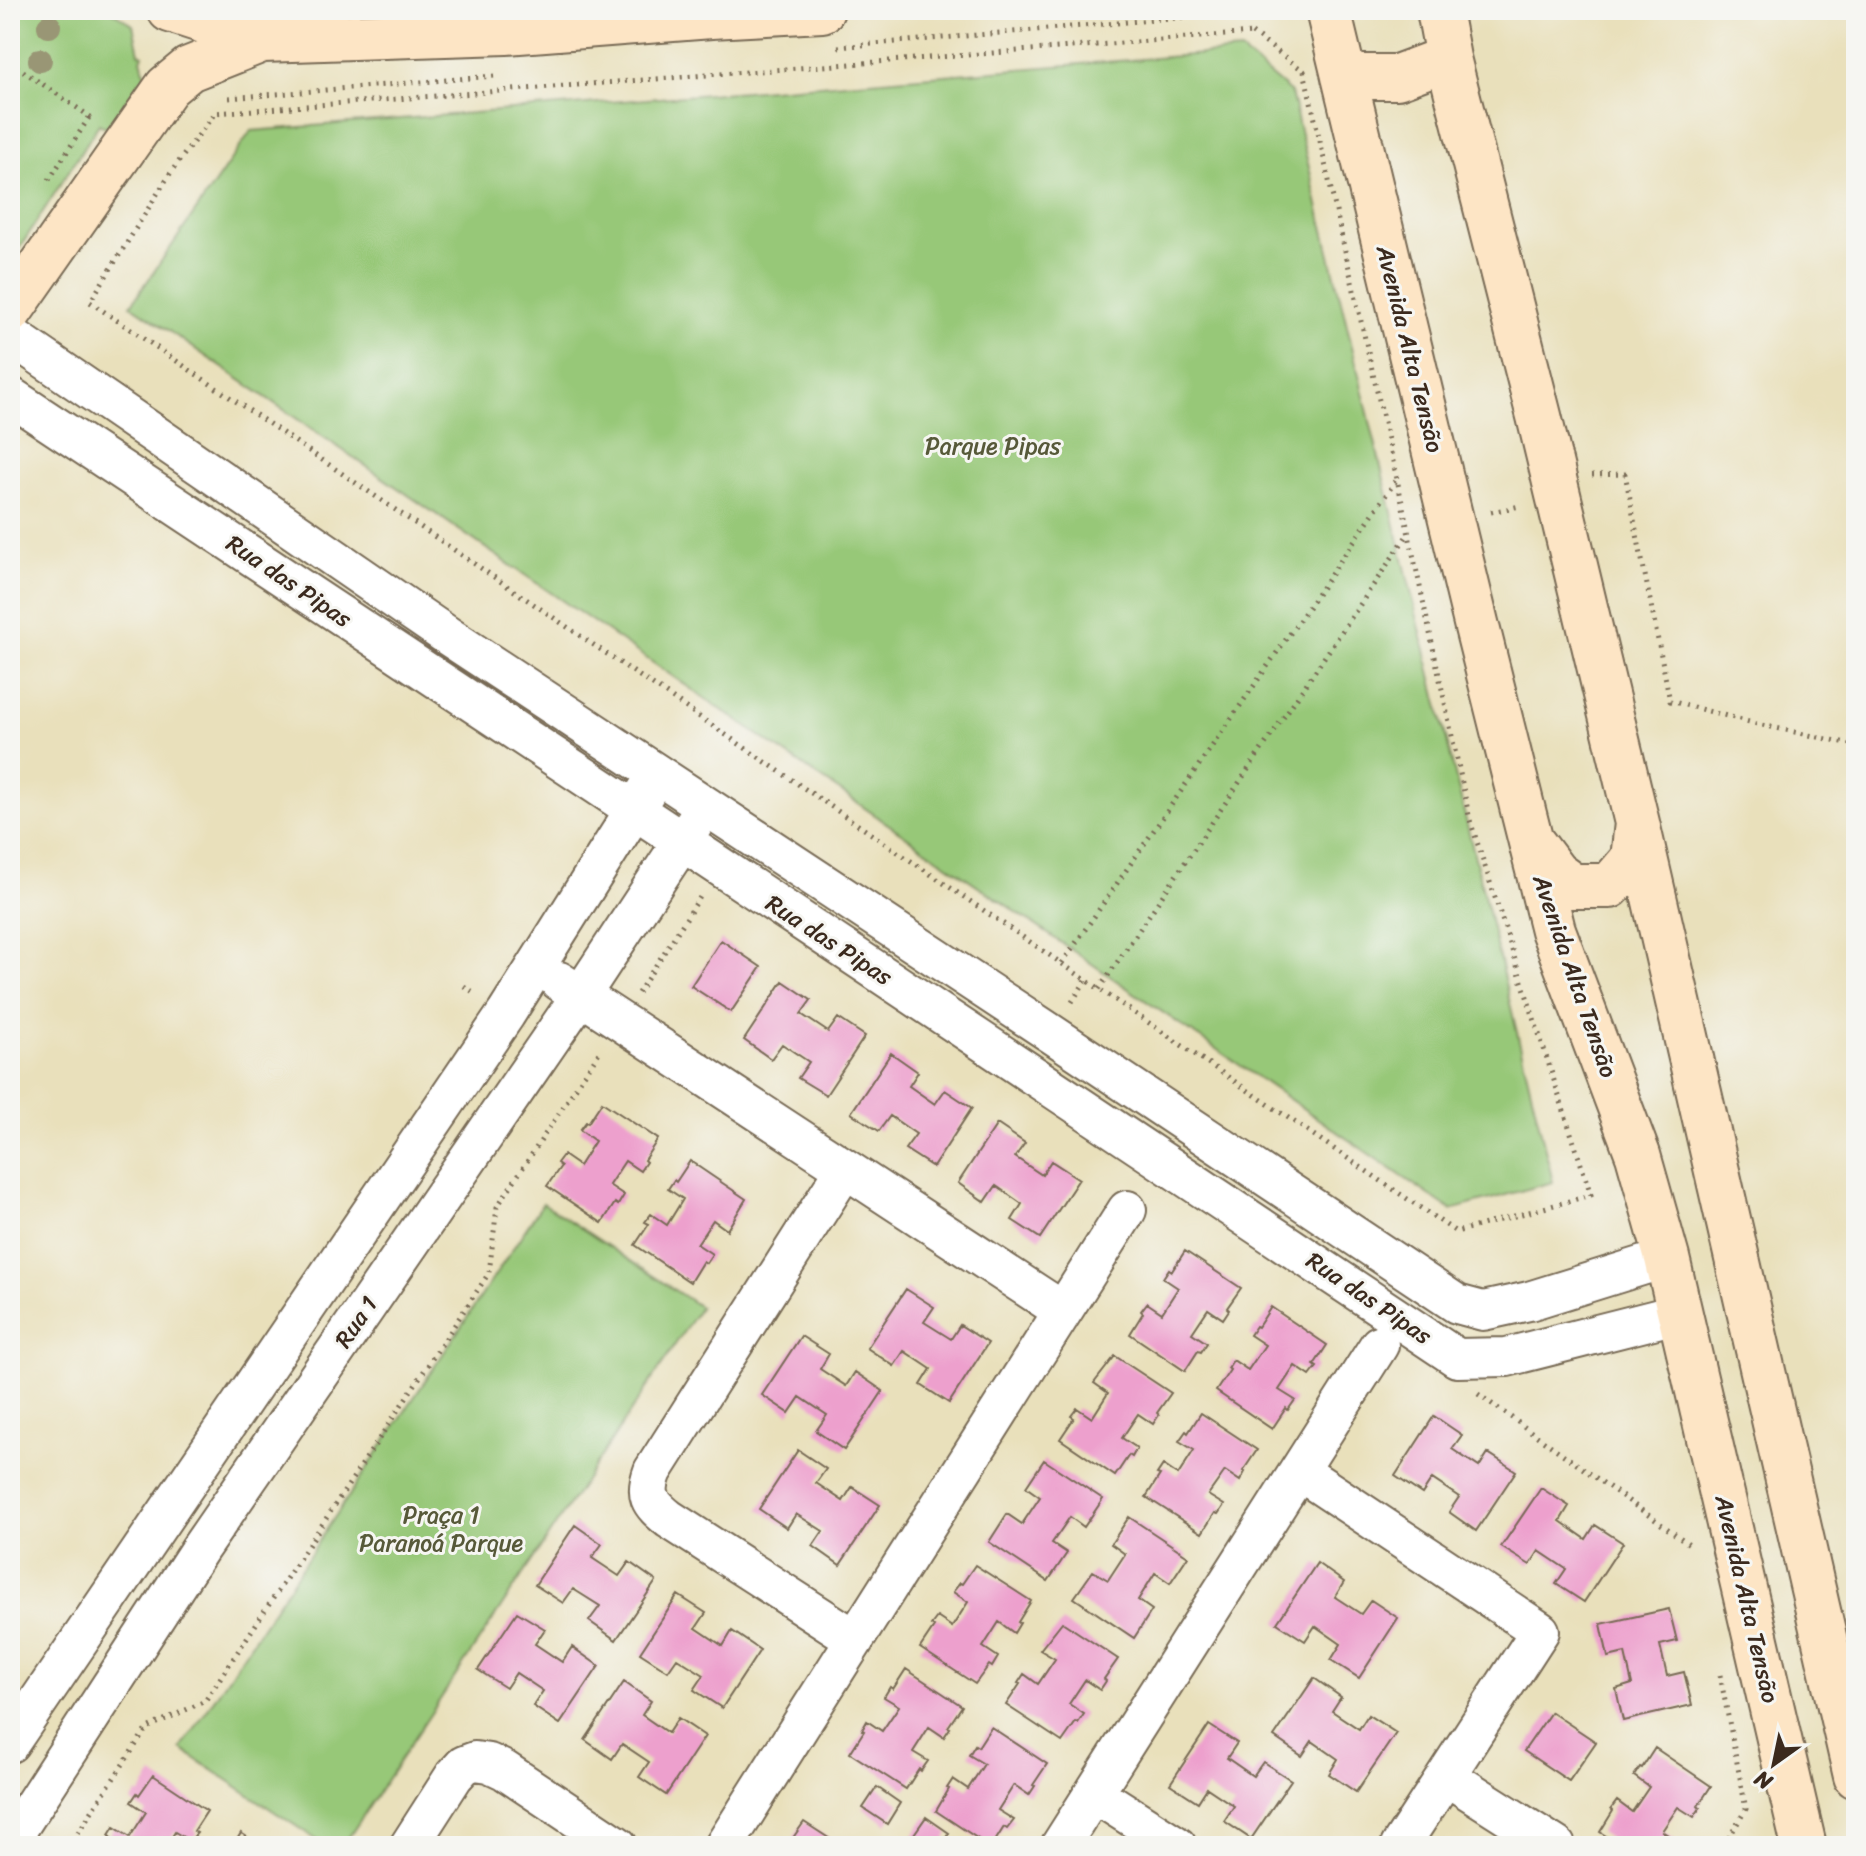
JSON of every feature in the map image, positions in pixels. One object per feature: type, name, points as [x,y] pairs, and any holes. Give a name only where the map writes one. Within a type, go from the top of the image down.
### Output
[{"type":"street","points":[[170,10],[262,40]]},
{"type":"street","points":[[1439,10],[1448,58],[1637,823],[1856,1776]]},
{"type":"street","points":[[10,311],[167,87],[189,69],[262,40],[506,32],[711,16],[827,29]]},
{"type":"street","name":"Avenida Alta Tensão","points":[[1313,16],[1344,77],[1553,930],[1638,1155],[1667,1258],[1796,1839]]},
{"type":"street","points":[[1344,77],[1397,77],[1448,58]]},
{"type":"street","name":"Rua das Pipas","points":[[10,335],[448,636],[1457,1304],[1483,1311],[1529,1301],[1667,1258]]},
{"type":"street","name":"Rua das Pipas","points":[[10,396],[1102,1119],[1457,1358],[1507,1357],[1680,1313]]},
{"type":"street","name":"Rua 1","points":[[10,1743],[497,1027],[658,774]]},
{"type":"street","name":"Rua 1","points":[[10,1841],[201,1547],[581,995],[705,806]]},
{"type":"street","points":[[1530,840],[1555,873],[1573,886],[1610,886],[1633,859],[1637,823]]},
{"type":"street","points":[[536,966],[1063,1311]]},
{"type":"street","points":[[845,1169],[653,1471],[648,1484],[649,1496],[656,1509],[669,1519],[855,1639]]},
{"type":"street","points":[[724,1846],[1127,1210]]},
{"type":"street","points":[[1060,1846],[1379,1345]]},
{"type":"street","points":[[1299,1471],[1540,1631],[1400,1846]]},
{"type":"street","points":[[409,1846],[454,1776],[464,1765],[475,1761],[504,1770],[618,1846]]},
{"type":"street","points":[[1446,1776],[1556,1846]]},
{"type":"street","points":[[1094,1793],[1177,1846]]},
{"type":"path","points":[[827,29],[1244,12],[1313,16]]},
{"type":"path","points":[[1252,33],[1304,71],[1409,533],[1470,820],[1591,1195],[1456,1232],[90,302],[171,172],[215,113],[1252,33]]},
{"type":"path","points":[[10,62],[98,122]]},
{"type":"path","points":[[226,98],[497,75]]},
{"type":"path","points":[[159,164],[171,172]]},
{"type":"path","points":[[1452,520],[1556,488],[1625,474],[1670,701],[1856,745]]},
{"type":"path","points":[[1062,963],[1397,479]]},
{"type":"path","points":[[1099,989],[1409,533]]},
{"type":"path","points":[[69,1846],[147,1728],[205,1701],[222,1676],[489,1273],[497,1207],[702,894]]},
{"type":"path","points":[[1466,1386],[1695,1548]]},
{"type":"path","points":[[1719,1671],[1746,1809],[1724,1846]]},
{"type":"green space","points":[[10,10],[110,10],[133,25],[139,53],[143,55],[145,75],[107,128],[99,124],[10,263]]},
{"type":"green space","name":"Parque Pipas","points":[[1241,51],[1291,93],[1553,1182],[1451,1210],[131,305],[251,131]]},
{"type":"green space","name":"Praça 1 Paranoá Parque","points":[[543,1203],[700,1307],[343,1846],[326,1846],[181,1749]]},
{"type":"building","points":[[721,940],[761,967],[731,1012],[691,986]]},
{"type":"building","points":[[783,981],[811,1000],[801,1014],[828,1032],[838,1018],[865,1036],[826,1095],[798,1078],[809,1062],[782,1044],[771,1059],[744,1040]]},
{"type":"building","points":[[891,1053],[918,1072],[909,1086],[935,1104],[945,1090],[972,1108],[933,1167],[905,1149],[916,1134],[890,1116],[879,1131],[851,1113]]},
{"type":"building","points":[[602,1102],[658,1139],[640,1171],[625,1161],[609,1185],[624,1195],[602,1223],[547,1186],[561,1166],[557,1163],[563,1155],[579,1166],[595,1141],[580,1130]]},
{"type":"building","points":[[997,1124],[1025,1143],[1015,1157],[1042,1175],[1051,1161],[1079,1179],[1040,1238],[1012,1220],[1022,1204],[996,1186],[985,1202],[958,1183]]},
{"type":"building","points":[[690,1161],[746,1199],[727,1230],[713,1220],[697,1244],[712,1254],[706,1263],[703,1261],[690,1282],[635,1245],[649,1224],[645,1222],[651,1214],[667,1225],[683,1199],[668,1189]]},
{"type":"building","points":[[1185,1251],[1241,1288],[1223,1319],[1208,1309],[1192,1333],[1207,1343],[1185,1371],[1130,1334],[1147,1303],[1162,1313],[1178,1288],[1163,1278],[1169,1269],[1172,1271]]},
{"type":"building","points":[[906,1289],[934,1307],[924,1322],[951,1339],[960,1325],[988,1343],[949,1403],[921,1385],[931,1369],[904,1351],[894,1366],[867,1348]]},
{"type":"building","points":[[1271,1307],[1327,1345],[1310,1376],[1295,1366],[1279,1390],[1295,1400],[1272,1429],[1216,1391],[1233,1360],[1248,1370],[1265,1345],[1250,1335]]},
{"type":"building","points":[[801,1336],[829,1354],[820,1369],[846,1386],[855,1372],[883,1391],[844,1450],[816,1431],[827,1415],[800,1397],[789,1413],[762,1395]]},
{"type":"building","points":[[1115,1356],[1171,1393],[1153,1424],[1138,1414],[1122,1438],[1137,1448],[1115,1476],[1060,1439],[1077,1408],[1092,1418],[1108,1393],[1094,1383]]},
{"type":"building","points":[[1201,1413],[1257,1450],[1240,1481],[1225,1471],[1208,1495],[1224,1505],[1202,1533],[1146,1497],[1163,1465],[1178,1475],[1194,1450],[1179,1441]]},
{"type":"building","points":[[1434,1416],[1462,1435],[1452,1449],[1479,1467],[1488,1453],[1516,1471],[1476,1531],[1449,1512],[1459,1497],[1432,1479],[1422,1494],[1395,1476]]},
{"type":"building","points":[[798,1450],[826,1469],[816,1483],[843,1501],[852,1487],[880,1505],[840,1565],[813,1546],[823,1531],[796,1514],[787,1528],[759,1509]]},
{"type":"building","points":[[1044,1460],[1103,1499],[1084,1527],[1070,1517],[1052,1543],[1067,1553],[1048,1581],[989,1542],[1007,1514],[1022,1524],[1040,1497],[1026,1487]]},
{"type":"building","points":[[1541,1488],[1569,1506],[1560,1521],[1586,1539],[1595,1525],[1623,1543],[1584,1602],[1556,1584],[1566,1569],[1539,1551],[1530,1565],[1501,1547]]},
{"type":"building","points":[[1129,1517],[1188,1556],[1170,1583],[1155,1573],[1138,1600],[1152,1610],[1134,1638],[1074,1598],[1093,1571],[1108,1580],[1125,1554],[1111,1544]]},
{"type":"building","points":[[575,1525],[602,1544],[592,1558],[619,1576],[629,1562],[656,1581],[616,1640],[589,1621],[600,1606],[573,1589],[563,1603],[535,1585]]},
{"type":"building","points":[[1317,1563],[1344,1582],[1335,1597],[1361,1614],[1371,1600],[1398,1618],[1359,1678],[1331,1660],[1341,1644],[1315,1626],[1305,1641],[1277,1623]]},
{"type":"building","points":[[975,1565],[1031,1601],[1014,1633],[999,1622],[983,1647],[998,1657],[975,1684],[920,1648],[937,1617],[952,1627],[968,1602],[953,1592]]},
{"type":"building","points":[[678,1595],[706,1613],[696,1628],[723,1646],[732,1631],[760,1650],[722,1708],[694,1690],[704,1675],[677,1658],[668,1671],[640,1653]]},
{"type":"building","points":[[1669,1609],[1677,1641],[1660,1645],[1667,1676],[1684,1672],[1692,1705],[1623,1721],[1616,1689],[1632,1684],[1625,1653],[1608,1657],[1601,1624]]},
{"type":"building","points":[[517,1612],[545,1629],[535,1644],[562,1662],[572,1647],[599,1666],[560,1724],[533,1706],[543,1691],[516,1673],[506,1688],[478,1670]]},
{"type":"building","points":[[1062,1622],[1118,1659],[1100,1690],[1085,1680],[1069,1704],[1084,1714],[1062,1742],[1006,1705],[1024,1674],[1038,1684],[1055,1659],[1040,1650]]},
{"type":"building","points":[[906,1669],[962,1706],[944,1737],[929,1727],[913,1752],[928,1761],[906,1789],[850,1753],[867,1721],[882,1731],[899,1706],[884,1697]]},
{"type":"building","points":[[1314,1678],[1341,1697],[1332,1711],[1359,1729],[1368,1715],[1396,1733],[1356,1792],[1329,1774],[1338,1759],[1312,1741],[1302,1756],[1274,1737]]},
{"type":"building","points":[[624,1682],[651,1701],[642,1715],[668,1733],[678,1718],[705,1736],[666,1795],[639,1777],[649,1762],[622,1744],[612,1759],[585,1740]]},
{"type":"building","points":[[1551,1712],[1596,1742],[1569,1781],[1524,1751]]},
{"type":"building","points":[[1209,1725],[1237,1743],[1227,1758],[1253,1776],[1263,1762],[1291,1780],[1251,1839],[1224,1821],[1234,1806],[1207,1788],[1198,1802],[1170,1784]]},
{"type":"building","points":[[991,1727],[1047,1764],[1029,1795],[1014,1785],[998,1810],[1014,1820],[989,1846],[936,1811],[953,1779],[968,1789],[984,1764],[969,1755]]},
{"type":"building","points":[[1655,1748],[1711,1786],[1694,1817],[1678,1807],[1662,1831],[1677,1841],[1674,1846],[1621,1846],[1600,1832],[1617,1801],[1632,1812],[1649,1787],[1634,1776]]},
{"type":"building","points":[[153,1775],[207,1811],[194,1831],[197,1833],[190,1841],[175,1832],[166,1846],[105,1846],[114,1827],[130,1837],[146,1812],[131,1802]]},
{"type":"building","points":[[877,1787],[900,1803],[887,1824],[863,1808]]},
{"type":"building","points":[[926,1817],[949,1833],[940,1846],[925,1846],[912,1837]]},
{"type":"building","points":[[804,1822],[841,1846],[784,1846]]},
{"type":"building","points":[[241,1833],[261,1846],[233,1846]]}]
